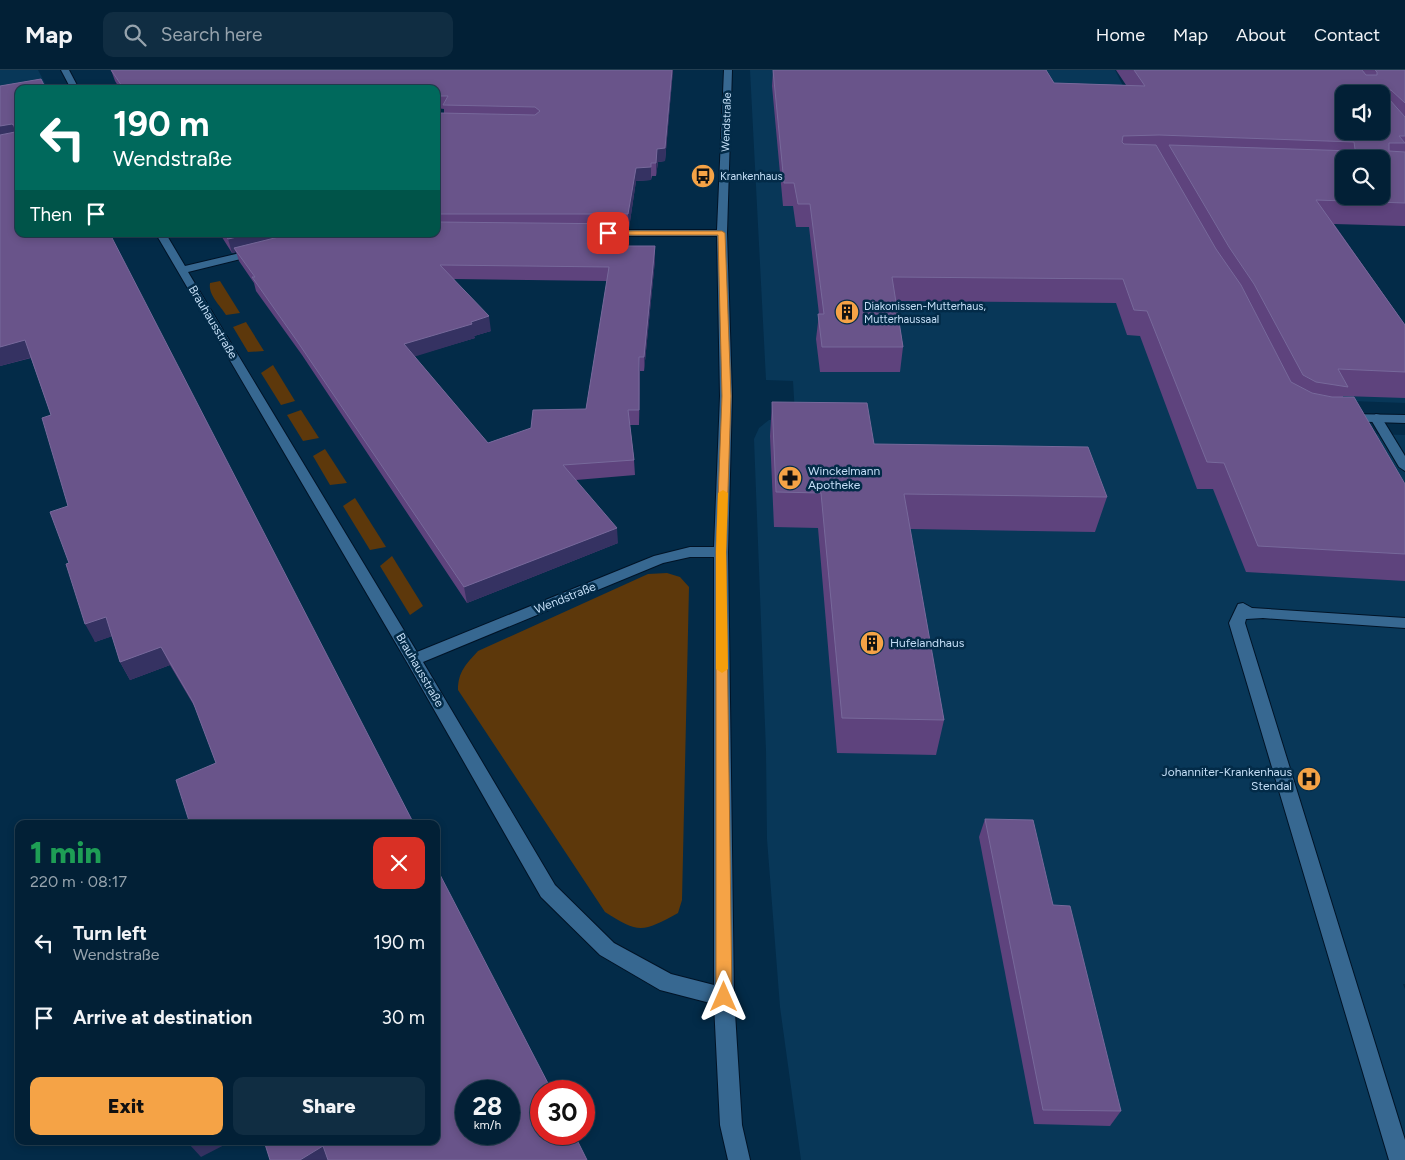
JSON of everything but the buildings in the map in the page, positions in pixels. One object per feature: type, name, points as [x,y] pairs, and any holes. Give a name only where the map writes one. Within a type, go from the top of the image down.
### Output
[{"type":"street","points":[[64,70],[73,85]]},
{"type":"street","name":"Wendstraße","points":[[728,70],[722,233],[726,396],[721,552],[724,997],[731,1125],[739,1160]]},
{"type":"street","points":[[594,233],[722,233]]},
{"type":"street","name":"Brauhausstraße","points":[[163,237],[414,660],[548,891],[607,949],[667,983],[724,997]]},
{"type":"street","name":"Brauhausstraße","points":[[182,270],[268,249]]},
{"type":"street","points":[[1336,418],[1405,420]]},
{"type":"street","points":[[1376,418],[1405,467]]},
{"type":"street","name":"Wendstraße","points":[[414,660],[659,559],[690,552],[721,552]]},
{"type":"street","points":[[1400,1160],[1237,623],[1243,608],[1249,614],[1264,613],[1405,623]]},
{"type":"shaded area","points":[[0,70],[38,70],[46,85],[15,85],[15,99],[0,138]]},
{"type":"shaded area","points":[[750,70],[1115,70],[1140,119],[1101,117],[1405,347],[1405,403],[1351,401],[1369,434],[1405,435],[1405,984],[1403,984],[1405,989],[1405,1160],[801,1160],[780,1007],[767,839],[766,751],[754,439],[759,428],[769,420],[795,415],[793,381],[766,380]]},
{"type":"shaded area","points":[[220,281],[240,313],[226,315],[215,300],[211,292],[210,283]]},
{"type":"shaded area","points":[[246,322],[264,351],[248,352],[233,327]]},
{"type":"shaded area","points":[[273,365],[295,401],[281,405],[261,373]]},
{"type":"shaded area","points":[[301,410],[319,438],[303,441],[287,415]]},
{"type":"shaded area","points":[[325,449],[347,483],[330,485],[313,456]]},
{"type":"shaded area","points":[[355,498],[386,547],[370,550],[343,506]]},
{"type":"shaded area","points":[[392,556],[423,606],[410,615],[380,566]]},
{"type":"shaded area","points":[[667,573],[680,577],[689,587],[682,900],[678,913],[657,924],[641,928],[626,924],[605,912],[458,690],[458,684],[464,669],[478,651],[648,574]]},
{"type":"slow traffic","points":[[722,669],[721,552],[723,493]]},
{"type":"place","name":"Krankenhaus","points":[[703,176]]},
{"type":"place","name":"Diakonissen-Mutterhaus, Mutterhaussaal","points":[[847,312]]},
{"type":"place","name":"Winckelmann Apotheke","points":[[790,478]]},
{"type":"place","name":"Hufelandhaus","points":[[872,643]]},
{"type":"place","name":"Johanniter-Krankenhaus Stendal","points":[[1309,779]]},
{"type":"route","points":[[608,233],[722,233],[726,396],[721,552],[724,997]]}]
